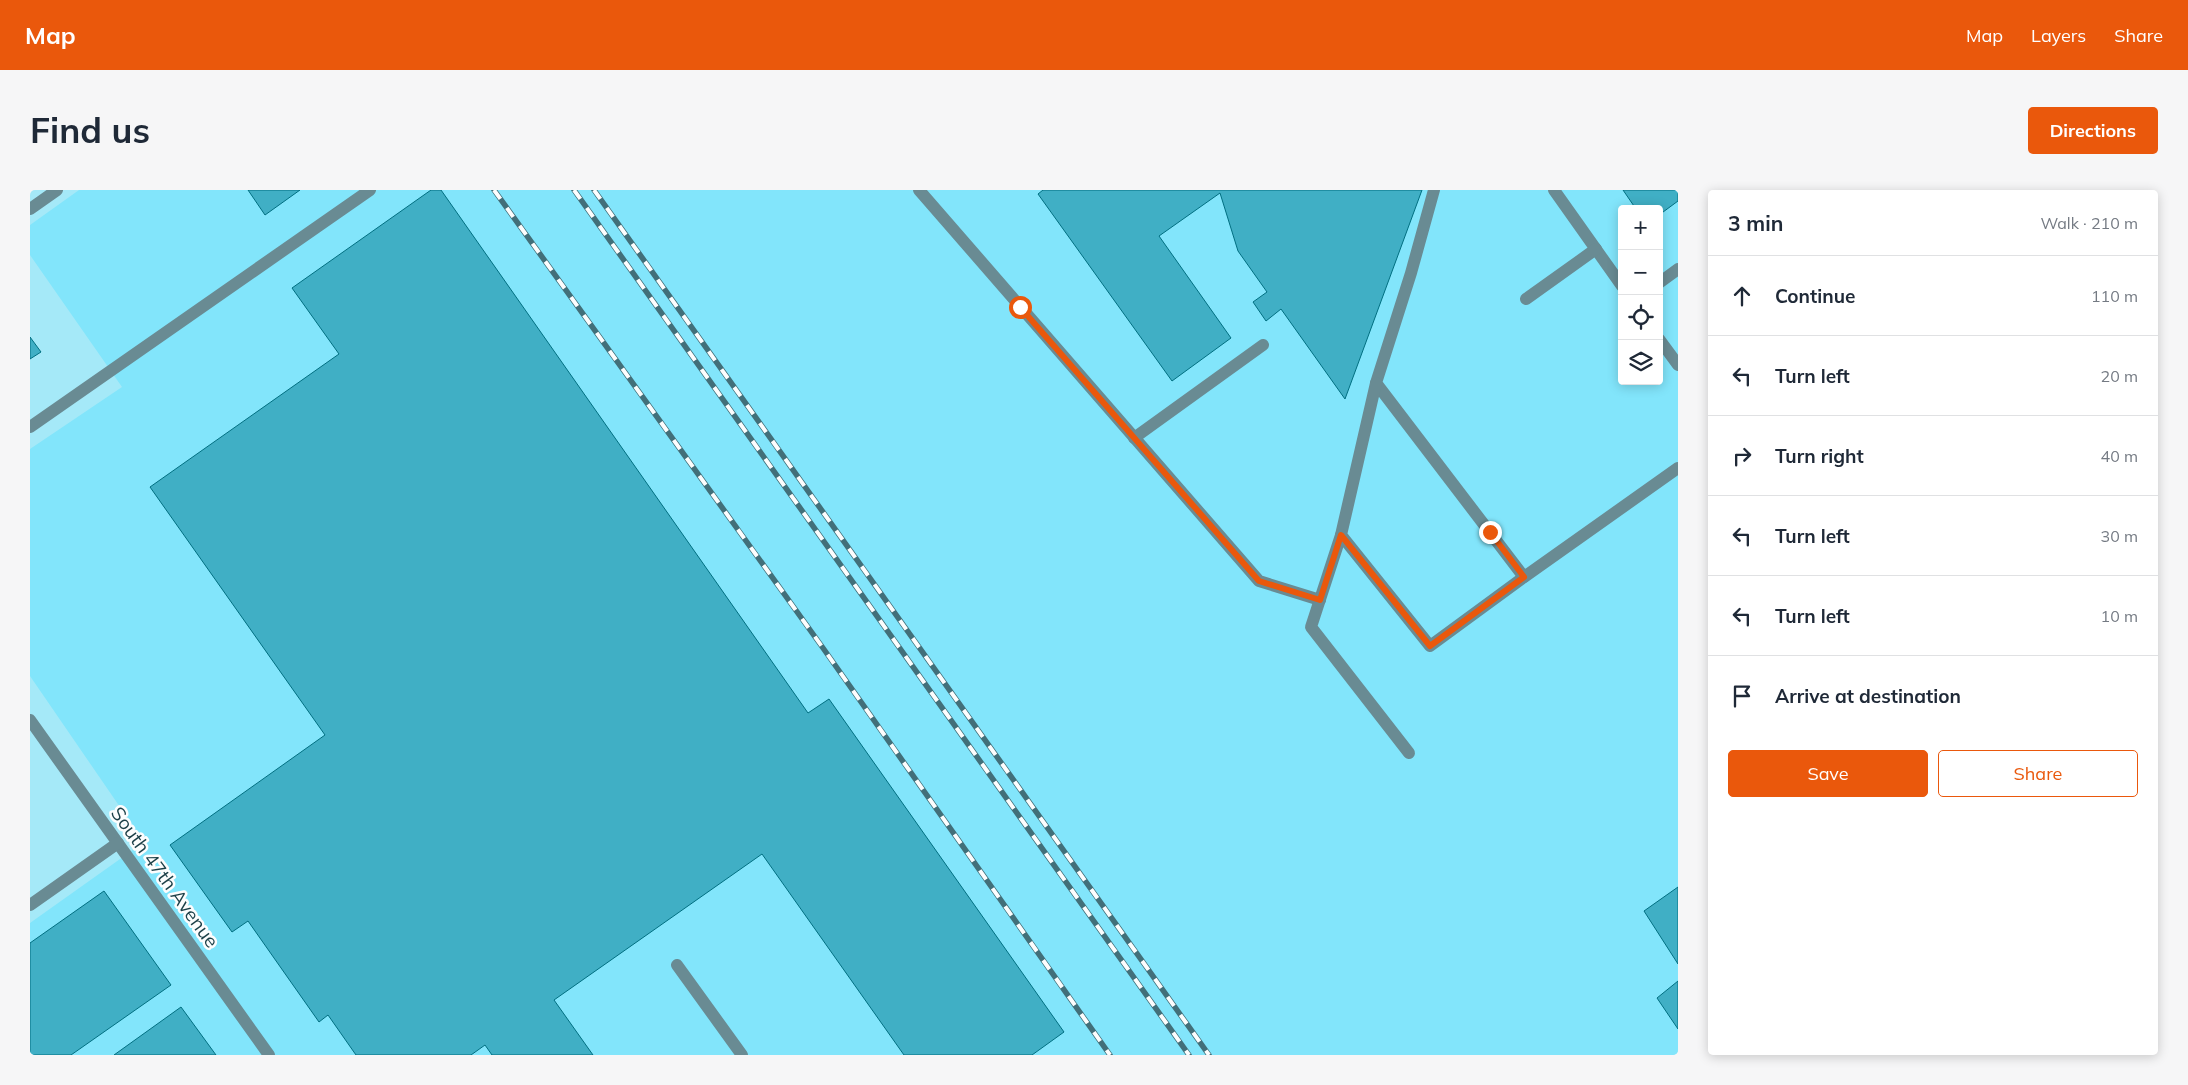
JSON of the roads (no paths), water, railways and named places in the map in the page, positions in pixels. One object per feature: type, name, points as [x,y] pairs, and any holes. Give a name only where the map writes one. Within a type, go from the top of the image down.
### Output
[{"type":"street","points":[[30,209],[57,190]]},
{"type":"street","points":[[30,427],[370,190]]},
{"type":"street","points":[[919,190],[1259,581],[1320,600]]},
{"type":"street","points":[[1409,753],[1311,627],[1341,535],[1376,383],[1411,272],[1434,190]]},
{"type":"street","points":[[1554,190],[1618,280]]},
{"type":"street","points":[[1526,298],[1596,249]]},
{"type":"street","points":[[1663,280],[1678,269]]},
{"type":"street","points":[[1660,340],[1678,365]]},
{"type":"street","points":[[1134,438],[1263,345]]},
{"type":"street","points":[[1376,383],[1524,577]]},
{"type":"street","points":[[1341,535],[1430,646],[1678,468]]},
{"type":"street","name":"South 47th Avenue","points":[[30,720],[269,1055]]},
{"type":"street","points":[[30,905],[118,843]]},
{"type":"street","points":[[677,965],[742,1055]]},
{"type":"railway","points":[[494,190],[823,648],[1110,1055]]},
{"type":"railway","points":[[574,190],[1189,1055]]},
{"type":"railway","points":[[594,190],[1209,1055]]}]
